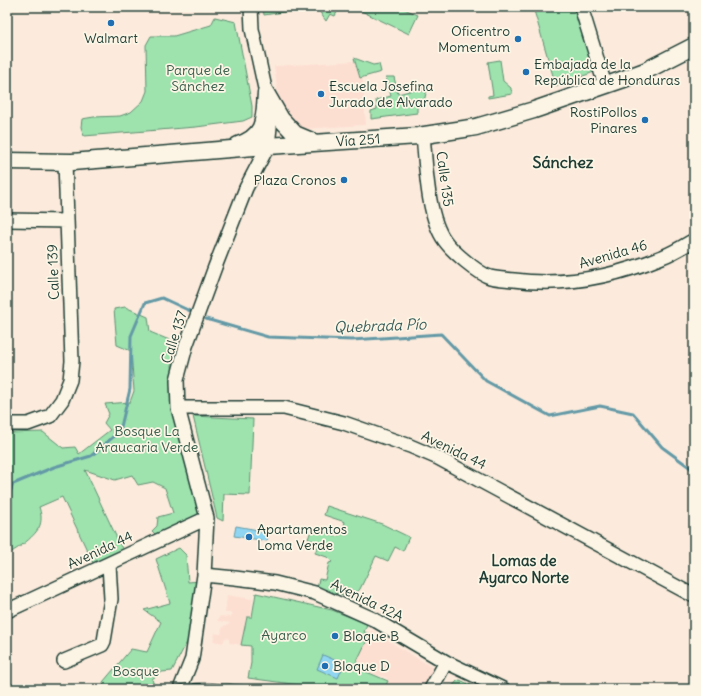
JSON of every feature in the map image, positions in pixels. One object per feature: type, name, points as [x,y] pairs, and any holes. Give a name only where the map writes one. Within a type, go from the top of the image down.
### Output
[{"type":"main road","name":"Vía 251","points":[[7,161],[65,162],[423,135],[476,126],[534,110],[645,71],[694,46]]},
{"type":"main road","points":[[266,93],[281,119],[295,134],[315,143]]},
{"type":"main road","points":[[225,149],[248,142],[259,134],[264,118],[266,93]]},
{"type":"street","name":"Calle 137","points":[[181,687],[192,659],[204,575],[207,518],[178,408],[177,380],[186,346],[215,267],[246,188],[268,146],[270,127],[266,93],[252,29],[251,7]]},
{"type":"street","points":[[581,7],[605,85]]},
{"type":"street","name":"Calle 135","points":[[423,135],[430,202],[445,241],[458,254],[489,277]]},
{"type":"street","name":"Calle 139","points":[[7,424],[28,424],[50,416],[62,400],[70,380],[72,361],[65,162]]},
{"type":"street","points":[[7,220],[67,221]]},
{"type":"street","name":"Avenida 46","points":[[489,277],[537,283],[565,283],[597,279],[663,257],[694,240]]},
{"type":"street","name":"Avenida 44","points":[[178,408],[284,408],[344,423],[410,446],[438,458],[694,596]]},
{"type":"street","name":"Avenida 44","points":[[7,611],[207,518]]},
{"type":"street","points":[[64,661],[102,645],[104,641],[110,598],[109,564]]},
{"type":"street","name":"Avenida 42A","points":[[204,575],[275,583],[315,593],[373,619],[446,662],[503,689]]},
{"type":"street","points":[[431,689],[446,662]]},
{"type":"shaded area","name":"Escuela Josefina Jurado de Alvarado","points":[[353,61],[362,69],[366,125],[303,129],[281,119],[274,66]]},
{"type":"shaded area","points":[[227,595],[253,599],[251,616],[247,617],[241,645],[229,643],[229,639],[225,638],[223,643],[213,641],[215,633],[221,634],[222,628],[230,623],[217,621],[220,616],[231,617],[231,613],[225,613]]},
{"type":"shaded area","points":[[371,630],[435,669],[427,689],[387,689],[387,678],[362,670],[361,665],[355,661]]},
{"type":"green space","points":[[263,7],[303,7],[304,9],[264,15]]},
{"type":"green space","points":[[319,7],[331,7],[338,10],[335,16],[330,14],[326,21],[321,14]]},
{"type":"green space","points":[[353,7],[400,7],[418,15],[409,34]]},
{"type":"green space","points":[[533,7],[574,7],[594,72],[556,86]]},
{"type":"green space","name":"Parque de Sánchez","points":[[215,17],[236,22],[252,106],[252,117],[243,121],[196,127],[84,136],[81,127],[82,119],[120,116],[131,112],[143,101],[147,91],[146,45],[151,36],[174,36],[211,25]]},
{"type":"green space","points":[[354,58],[373,65],[379,64],[381,72],[360,78]]},
{"type":"green space","points":[[500,60],[503,81],[511,88],[512,94],[488,98],[488,96],[493,95],[488,62]]},
{"type":"green space","points":[[386,77],[394,77],[398,94],[428,86],[424,101],[417,108],[417,113],[371,119],[371,111],[377,109],[376,100],[391,96]]},
{"type":"green space","name":"Bosque La Araucaria Verde","points":[[125,307],[148,317],[150,332],[179,344],[173,351],[172,366],[178,408],[206,515],[157,536],[152,531],[157,526],[158,517],[173,513],[165,488],[153,482],[138,485],[132,475],[115,480],[85,470],[123,551],[94,565],[62,497],[39,507],[41,518],[38,529],[26,542],[7,554],[7,433],[43,432],[63,448],[75,447],[79,454],[110,430],[104,423],[109,414],[105,404],[130,402],[134,391],[131,351],[117,345],[114,309]]},
{"type":"green space","points":[[193,416],[253,419],[250,495],[224,494],[223,521],[217,518]]},
{"type":"green space","points":[[327,506],[382,524],[409,537],[403,551],[395,547],[388,561],[376,556],[360,589],[353,597],[317,589],[319,579],[325,580],[329,563],[332,562],[327,557],[315,553],[319,543],[308,539],[312,528],[337,537],[341,533],[347,535],[348,531],[343,530],[345,522],[324,515]]},
{"type":"green space","name":"Bosque","points":[[179,548],[186,555],[188,582],[201,581],[195,642],[187,642],[172,671],[162,672],[152,679],[155,689],[104,689],[103,682],[131,649],[147,652],[161,622],[144,610],[170,603],[156,559]]},
{"type":"green space","name":"Ayarco","points":[[256,593],[332,610],[367,624],[364,632],[370,634],[356,663],[361,665],[362,670],[388,681],[384,689],[299,689],[299,685],[248,678],[251,663],[251,646],[241,645],[247,617],[252,617]]},
{"type":"green space","points":[[460,680],[479,689],[450,689],[457,681]]},
{"type":"water","points":[[236,526],[269,532],[267,541],[234,536]]},
{"type":"water","points":[[323,655],[344,664],[338,678],[317,669]]},
{"type":"waterway","name":"Quebrada Pío","points":[[7,501],[13,484],[54,467],[91,456],[120,431],[130,389],[131,336],[145,303],[162,298],[190,311]]},
{"type":"waterway","name":"Quebrada Pío","points":[[206,319],[268,337],[352,340],[441,334],[486,381],[550,416],[600,406],[633,413],[662,447],[692,469],[694,473]]},
{"type":"railway","points":[[166,689],[190,685],[224,685],[260,689]]},
{"type":"place","name":"Walmart","points":[[111,23]]},
{"type":"place","name":"Oficentro Momentum","points":[[518,39]]},
{"type":"place","name":"Embajada de la República de Honduras","points":[[526,72]]},
{"type":"place","name":"Escuela Josefina Jurado de Alvarado","points":[[321,94]]},
{"type":"place","name":"RostiPollos Pinares","points":[[645,120]]},
{"type":"place","name":"Plaza Cronos","points":[[344,180]]},
{"type":"place","name":"Apartamentos Loma Verde","points":[[249,537]]},
{"type":"place","name":"Bloque B","points":[[335,636]]},
{"type":"place","name":"Bloque D","points":[[325,666]]},
{"type":"district","name":"Sánchez","points":[[563,162]]},
{"type":"district","name":"Lomas de Ayarco Norte","points":[[524,570]]}]
